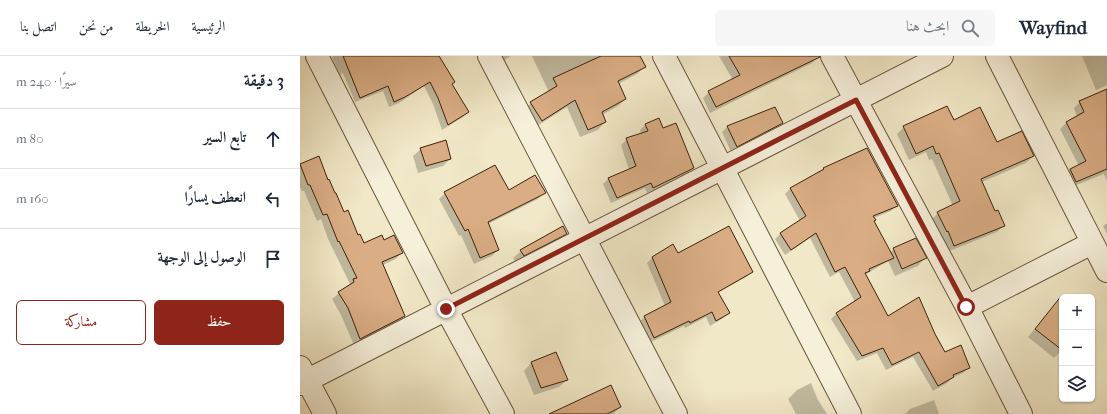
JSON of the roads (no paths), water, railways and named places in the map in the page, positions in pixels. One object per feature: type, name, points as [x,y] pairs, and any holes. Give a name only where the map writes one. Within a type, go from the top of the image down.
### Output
[{"type":"street","points":[[316,56],[446,309],[503,414]]},
{"type":"street","points":[[489,56],[676,414]]},
{"type":"street","points":[[664,56],[850,414]]},
{"type":"street","points":[[832,56],[966,307],[1021,414]]},
{"type":"street","points":[[325,414],[302,378],[446,309],[942,56]]},
{"type":"street","points":[[997,56],[1107,271]]},
{"type":"street","points":[[966,307],[1092,243]]}]
